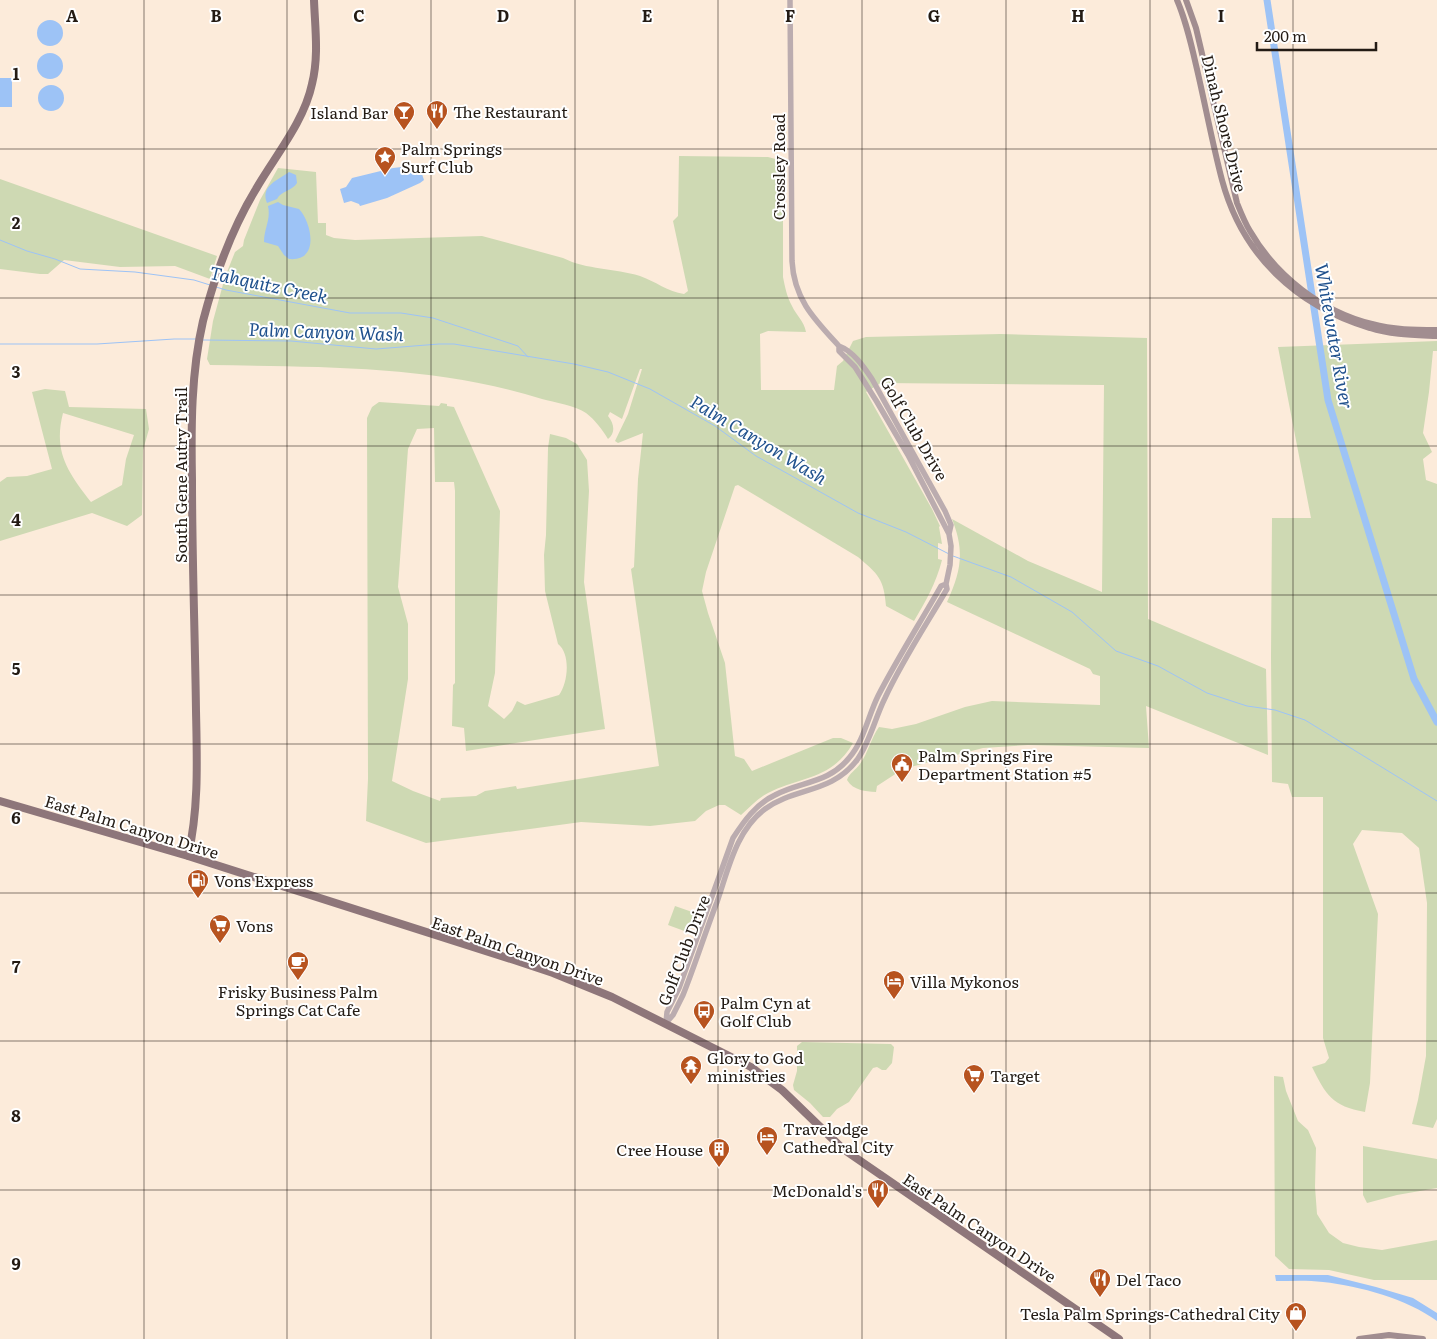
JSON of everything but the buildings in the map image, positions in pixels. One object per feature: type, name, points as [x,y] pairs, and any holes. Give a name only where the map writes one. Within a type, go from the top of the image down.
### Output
[{"type":"main road","name":"South Gene Autry Trail","points":[[188,856],[194,832],[196,790],[196,654],[192,547],[191,420],[196,364],[203,323],[223,257],[254,192],[290,134],[308,97],[314,79],[316,54],[314,0]]},
{"type":"main road","name":"Dinah Shore Drive","points":[[1177,0],[1188,30],[1222,181],[1231,206],[1247,232],[1283,274],[1305,292],[1333,310],[1372,324],[1409,333],[1437,336]]},
{"type":"main road","name":"Dinah Shore Drive","points":[[1186,0],[1196,28],[1230,179],[1247,232]]},
{"type":"main road","name":"Dinah Shore Drive","points":[[1409,333],[1437,330]]},
{"type":"main road","name":"East Palm Canyon Drive","points":[[0,801],[188,856],[553,973],[612,997],[751,1067],[782,1090],[843,1149],[1119,1339]]},
{"type":"main road","points":[[1359,1339],[1388,1335],[1423,1339]]},
{"type":"street","name":"Crossley Road","points":[[790,0],[792,273],[794,283],[803,303],[821,327]]},
{"type":"street","name":"Golf Club Drive","points":[[666,1023],[667,1012],[685,972],[733,838],[742,824],[760,805],[774,795],[825,778],[849,758],[858,743],[886,681],[941,586],[946,584],[950,565],[951,546],[949,534],[877,402],[855,367],[839,351],[839,346],[821,327]]},
{"type":"green space","points":[[679,156],[768,157],[783,161],[783,277],[789,299],[806,332],[768,331],[760,334],[761,390],[834,390],[837,366],[843,361],[853,341],[866,337],[1001,334],[1147,338],[1148,619],[1266,669],[1268,755],[1146,706],[1149,748],[1028,745],[983,748],[903,769],[877,786],[876,792],[860,790],[850,784],[847,780],[848,778],[863,760],[879,727],[892,729],[916,724],[965,707],[992,701],[1100,705],[1100,676],[1093,674],[1090,669],[947,602],[956,581],[960,561],[959,542],[952,519],[1028,561],[1102,592],[1104,385],[881,383],[866,392],[940,526],[942,544],[938,543],[938,559],[942,560],[930,592],[914,621],[886,606],[882,583],[871,568],[858,557],[738,485],[735,486],[706,572],[702,591],[725,663],[735,756],[744,759],[752,771],[833,738],[841,738],[853,743],[836,764],[815,776],[780,787],[768,793],[757,800],[741,815],[725,805],[719,805],[706,811],[695,821],[650,826],[581,822],[426,843],[366,821],[368,779],[367,418],[372,407],[379,402],[439,406],[441,403],[454,407],[500,511],[495,673],[488,706],[504,719],[512,711],[517,701],[525,705],[559,695],[566,676],[565,654],[558,644],[545,591],[544,555],[550,434],[566,438],[577,444],[587,460],[589,491],[584,582],[605,729],[466,751],[464,728],[452,726],[453,685],[455,683],[454,482],[435,482],[434,428],[417,429],[408,449],[398,587],[408,624],[408,679],[392,781],[440,801],[441,798],[476,796],[485,791],[516,786],[517,789],[659,766],[631,569],[634,567],[638,479],[643,433],[618,443],[615,441],[628,414],[642,369],[640,369],[622,419],[610,412],[608,416],[613,428],[611,437],[608,439],[601,428],[586,413],[577,408],[502,388],[461,380],[378,370],[210,365],[207,359],[213,321],[225,277],[235,252],[243,246],[260,200],[278,168],[316,172],[318,223],[326,223],[326,235],[334,238],[355,240],[482,236],[582,265],[640,276],[672,291],[684,294],[688,291],[673,221],[678,216]]},
{"type":"green space","points":[[0,179],[217,256],[210,279],[175,266],[120,267],[64,260],[48,274],[0,269]]},
{"type":"green space","points":[[1437,341],[1437,351],[1433,351],[1423,433],[1432,452],[1423,459],[1426,480],[1437,484],[1437,1119],[1433,1128],[1412,1124],[1426,1056],[1427,903],[1419,848],[1402,833],[1362,830],[1353,844],[1378,914],[1370,1083],[1365,1112],[1337,1103],[1331,1098],[1312,1067],[1325,1063],[1329,1058],[1323,1038],[1323,797],[1292,797],[1288,784],[1272,782],[1271,656],[1272,518],[1311,518],[1278,347]]},
{"type":"green space","points":[[45,389],[65,391],[69,407],[146,409],[149,429],[143,450],[142,515],[127,526],[92,513],[0,541],[0,482],[7,477],[27,476],[52,469],[32,392]],"holes":[[[63,413],[134,435],[126,459],[122,485],[91,502],[69,471],[61,450],[60,427]]]},
{"type":"green space","points":[[675,906],[695,913],[687,932],[668,925]]},
{"type":"green space","points":[[802,1042],[891,1044],[894,1047],[892,1063],[886,1070],[877,1067],[873,1068],[849,1102],[837,1109],[830,1117],[823,1117],[794,1090],[793,1085],[797,1071],[797,1046]]},
{"type":"green space","points":[[1274,1076],[1283,1077],[1286,1091],[1298,1121],[1308,1130],[1316,1148],[1315,1187],[1317,1214],[1329,1233],[1343,1243],[1382,1250],[1437,1240],[1437,1280],[1374,1280],[1329,1270],[1289,1269],[1275,1256]]},
{"type":"green space","points":[[1363,1146],[1437,1159],[1437,1188],[1397,1195],[1367,1203],[1363,1195]]},
{"type":"water","points":[[50,20],[59,24],[63,33],[59,42],[50,46],[41,42],[37,33],[41,24]]},
{"type":"water","points":[[50,53],[59,57],[63,66],[59,75],[50,79],[41,75],[37,66],[41,57]]},
{"type":"water","points":[[0,78],[12,78],[12,107],[0,107]]},
{"type":"water","points":[[51,85],[60,89],[64,98],[60,107],[51,111],[42,107],[38,98],[42,89]]},
{"type":"water","points":[[419,165],[424,180],[420,183],[387,198],[360,206],[351,201],[344,203],[340,189],[346,187],[352,178],[393,168]]},
{"type":"water","points":[[289,172],[296,175],[297,183],[277,199],[267,203],[265,197],[268,188]]},
{"type":"water","points":[[278,202],[299,209],[307,223],[310,232],[309,248],[299,258],[289,259],[278,246],[264,242],[269,216],[268,206]]},
{"type":"water","points":[[1275,1275],[1328,1275],[1376,1287],[1413,1298],[1437,1313],[1437,1321],[1412,1306],[1367,1290],[1317,1281],[1276,1281]]},
{"type":"waterway","name":"Whitewater River","points":[[1267,0],[1328,400],[1414,679],[1437,722]]},
{"type":"waterway","name":"Tahquitz Creek","points":[[0,240],[80,269],[135,272],[194,280],[210,285]]},
{"type":"waterway","name":"Tahquitz Creek","points":[[216,287],[350,313],[401,313],[433,318],[518,346],[528,357]]},
{"type":"waterway","name":"Palm Canyon Wash","points":[[0,344],[97,344],[197,339]]},
{"type":"waterway","name":"Palm Canyon Wash","points":[[203,340],[291,341],[376,349],[454,344],[574,364],[608,372],[650,389],[715,426],[756,456],[858,513],[906,532],[949,554]]},
{"type":"waterway","name":"Palm Canyon Wash","points":[[953,556],[1011,577],[1072,612],[1116,651],[1158,666],[1207,693],[1247,706],[1275,710],[1305,720],[1437,801]]},
{"type":"place","name":"The Restaurant","points":[[437,130]]},
{"type":"place","name":"Island Bar","points":[[404,131]]},
{"type":"place","name":"Palm Springs Surf Club","points":[[385,176]]},
{"type":"place","name":"Palm Springs Fire Department Station #5","points":[[902,783]]},
{"type":"place","name":"Vons Express","points":[[198,899]]},
{"type":"place","name":"Vons","points":[[220,944]]},
{"type":"place","name":"Frisky Business Palm Springs Cat Cafe","points":[[298,981]]},
{"type":"place","name":"Villa Mykonos","points":[[894,1000]]},
{"type":"place","name":"Palm Cyn at Golf Club","points":[[704,1030]]},
{"type":"place","name":"Glory to God ministries","points":[[691,1085]]},
{"type":"place","name":"Target","points":[[974,1094]]},
{"type":"place","name":"Travelodge Cathedral City","points":[[767,1156]]},
{"type":"place","name":"Cree House","points":[[719,1168]]},
{"type":"place","name":"McDonald's","points":[[878,1209]]},
{"type":"place","name":"Del Taco","points":[[1100,1298]]},
{"type":"place","name":"Tesla Palm Springs-Cathedral City","points":[[1296,1332]]}]
